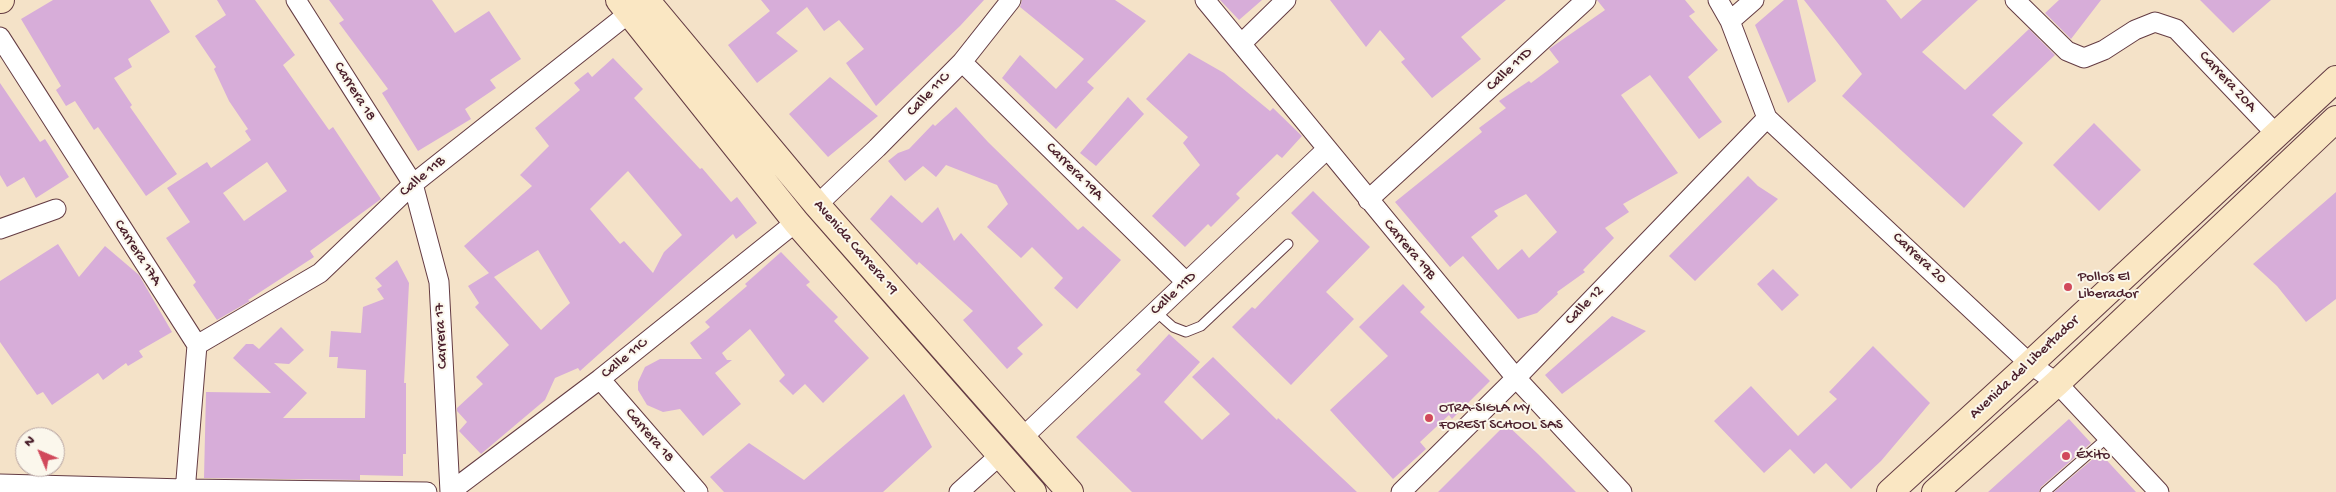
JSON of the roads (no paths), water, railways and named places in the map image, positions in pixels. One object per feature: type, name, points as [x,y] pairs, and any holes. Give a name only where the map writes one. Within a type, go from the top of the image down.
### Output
[{"type":"main road","name":"Avenida Carrera 19","points":[[637,3],[817,204],[1070,492]]},
{"type":"main road","name":"Avenida Carrera 19","points":[[637,3],[796,222],[1033,492]]},
{"type":"main road","name":"Avenida del Libertador","points":[[1890,492],[2336,79]]},
{"type":"main road","name":"Avenida del Libertador","points":[[1935,492],[2056,383],[2336,119]]},
{"type":"street","name":"Carrera 18","points":[[296,0],[413,184]]},
{"type":"street","name":"Calle 11C","points":[[817,204],[877,148],[962,62],[1011,0]]},
{"type":"street","name":"Carrera 19B","points":[[1205,0],[1242,43],[1326,150],[1516,378],[1622,492]]},
{"type":"street","points":[[1242,43],[1286,0]]},
{"type":"street","name":"Calle 11D","points":[[1368,200],[1586,0]]},
{"type":"street","name":"Carrera 20","points":[[1718,0],[1730,21],[1767,118],[2030,364],[2056,383],[2159,492]]},
{"type":"street","points":[[1730,21],[1754,0]]},
{"type":"street","name":"Carrera 20A","points":[[2015,0],[2067,51],[2084,58],[2104,50],[2135,30],[2155,22],[2176,28],[2277,135]]},
{"type":"street","name":"Calle 11B","points":[[197,345],[320,273],[413,184],[637,3]]},
{"type":"street","name":"Carrera 17A","points":[[0,38],[197,345]]},
{"type":"street","name":"Carrera 19A","points":[[962,62],[1186,282]]},
{"type":"street","name":"Calle 12","points":[[1401,492],[1516,378],[1767,118]]},
{"type":"street","name":"Calle 11D","points":[[1022,438],[1326,150]]},
{"type":"street","name":"Carrera 17","points":[[413,184],[439,282],[450,492]]},
{"type":"street","points":[[0,228],[56,209]]},
{"type":"street","name":"Calle 11C","points":[[450,492],[600,379],[796,222]]},
{"type":"street","points":[[185,491],[197,345]]},
{"type":"street","name":"Carrera 18","points":[[600,379],[698,492]]},
{"type":"street","points":[[959,492],[1000,456]]},
{"type":"street","points":[[0,484],[185,491],[427,492]]},
{"type":"lane","points":[[1155,312],[1173,327],[1186,332],[1200,326],[1288,244]]},
{"type":"lane","points":[[2045,492],[2108,438]]},
{"type":"place","name":"Pollos El Liberador","points":[[2068,287]]},
{"type":"place","name":"OTRA-SIGLA MY FOREST SCHOOL SAS","points":[[1429,418]]},
{"type":"place","name":"Éxito","points":[[2066,456]]}]
